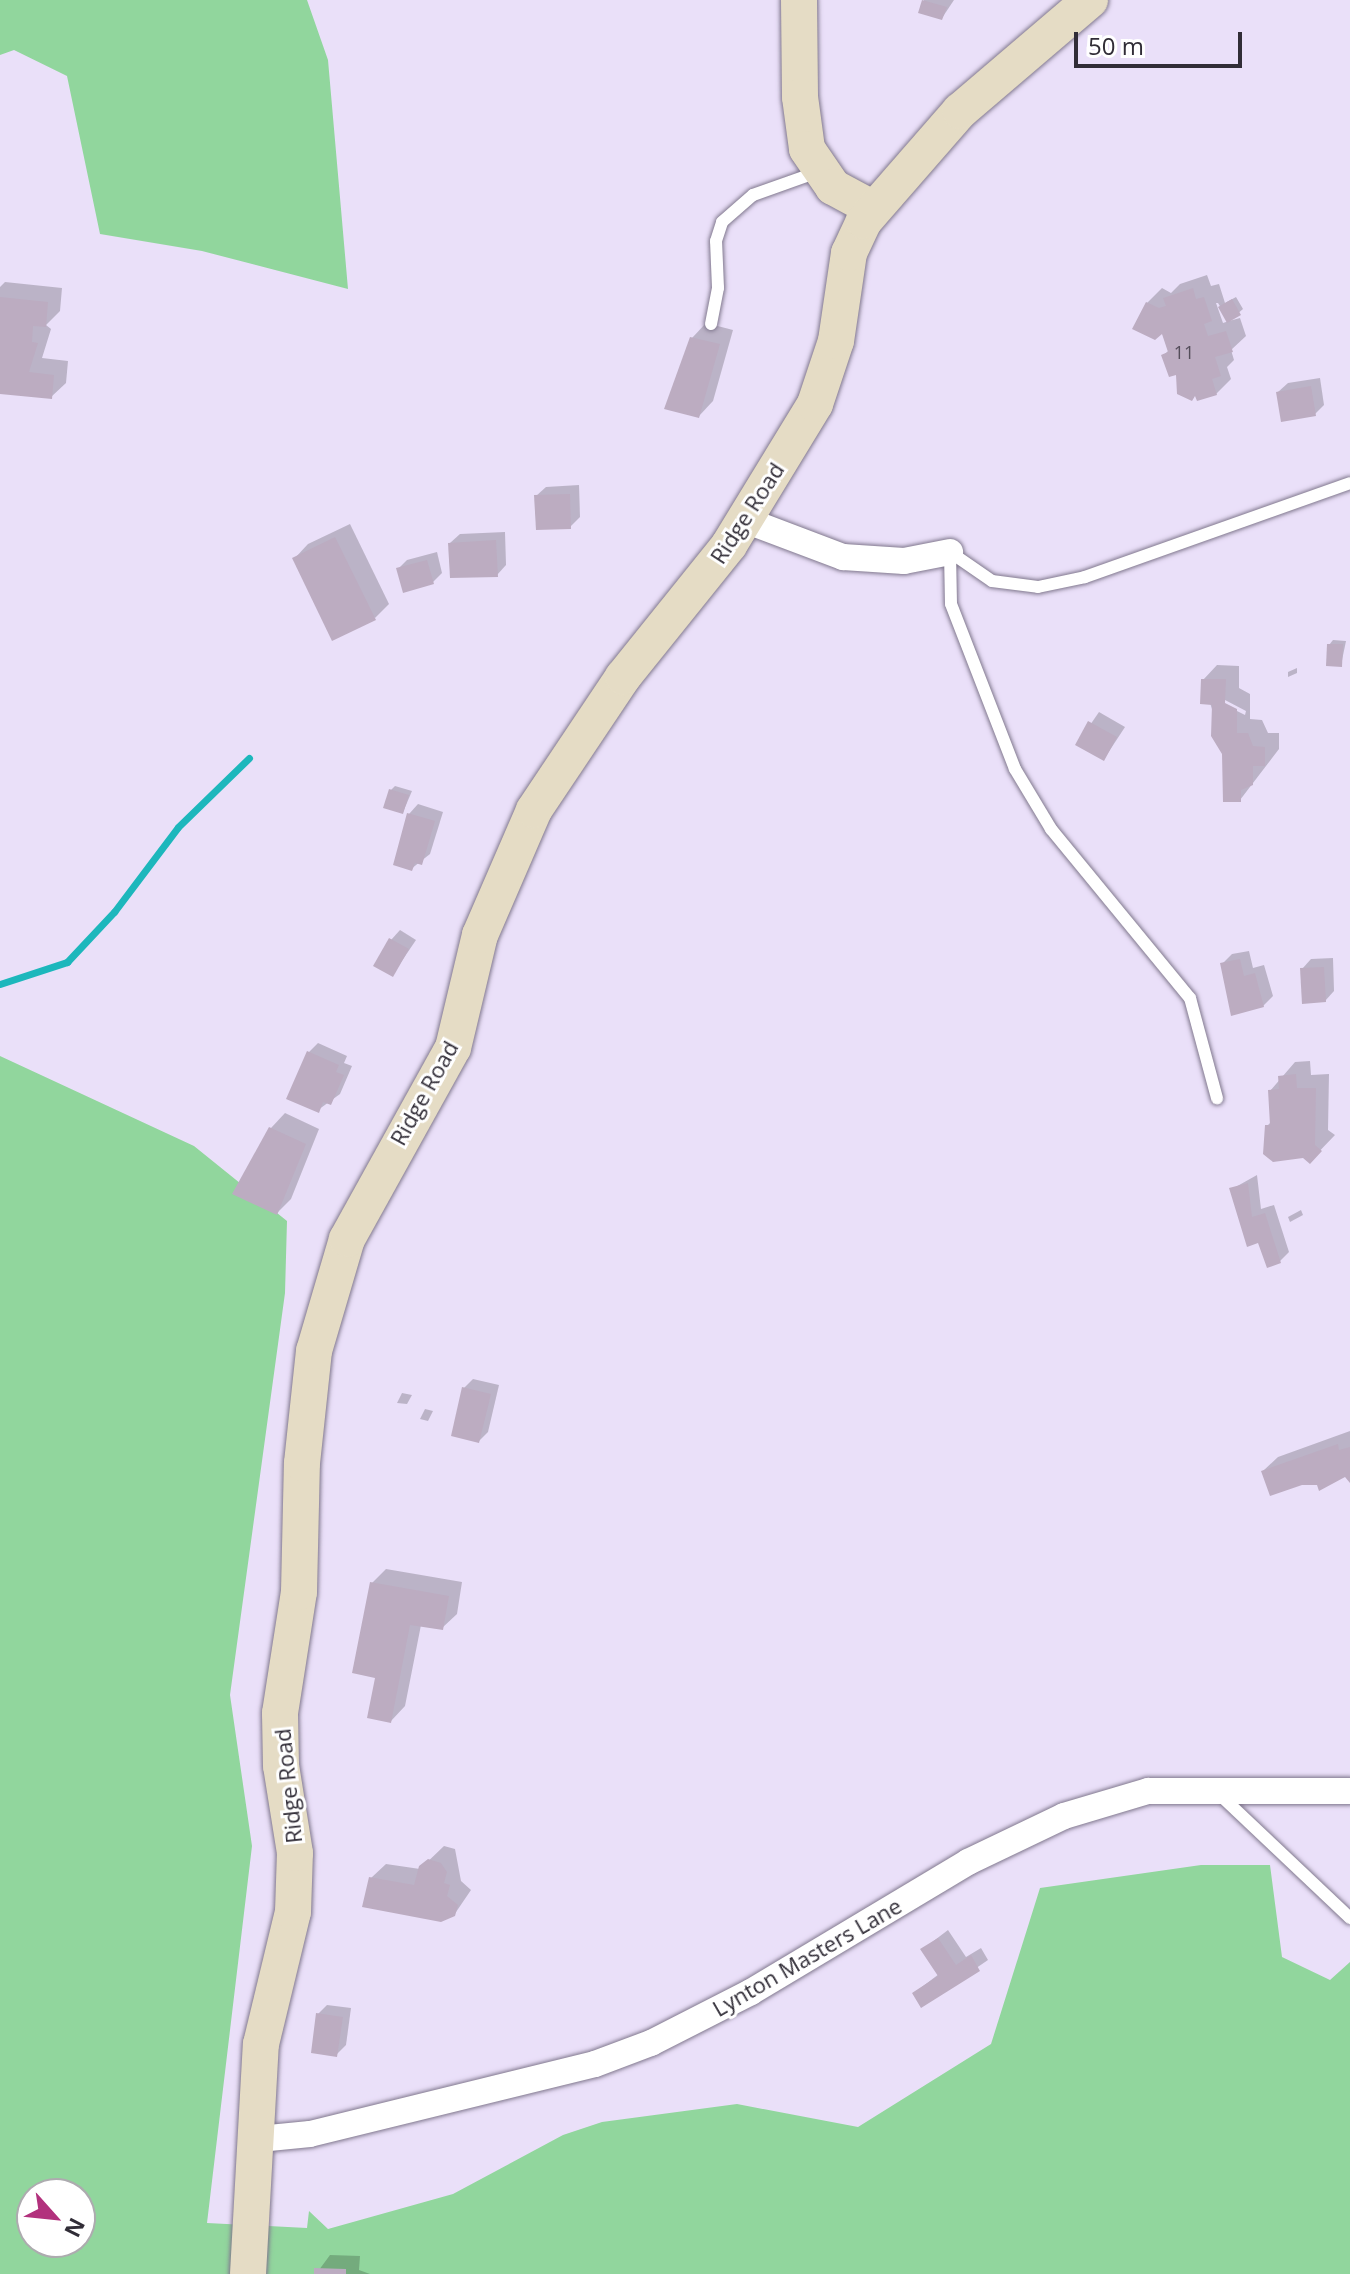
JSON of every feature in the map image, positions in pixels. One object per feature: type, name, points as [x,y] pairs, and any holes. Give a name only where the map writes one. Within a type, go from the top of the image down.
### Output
[{"type":"street","points":[[799,0],[802,121],[818,172],[841,193],[872,208]]},
{"type":"street","name":"Ridge Road","points":[[248,2274],[259,2139],[261,2044],[293,1912],[295,1853],[281,1766],[280,1713],[299,1592],[302,1463],[314,1351],[347,1239],[453,1048],[489,909],[534,810],[623,677],[745,520],[824,382],[849,253],[872,208],[960,111],[1090,0]]},
{"type":"street","points":[[745,520],[843,557],[904,561],[950,552]]},
{"type":"street","name":"Lynton Masters Lane","points":[[259,2139],[310,2134],[595,2064],[697,2022],[968,1862],[1064,1816],[1148,1791],[1220,1795],[1350,1791]]},
{"type":"lane","points":[[711,324],[718,288],[716,241],[722,222],[753,195],[818,172]]},
{"type":"lane","points":[[950,552],[992,581],[1038,587],[1085,577],[1350,483]]},
{"type":"lane","points":[[950,552],[951,604],[1015,769],[1051,829],[1190,998],[1217,1098]]},
{"type":"lane","points":[[1220,1795],[1350,1918]]},
{"type":"green space","points":[[0,0],[307,0],[328,60],[348,289],[202,251],[100,234],[67,76],[14,50],[0,55]]},
{"type":"green space","points":[[0,1056],[194,1146],[287,1221],[285,1293],[230,1695],[252,1846],[207,2223],[307,2228],[309,2211],[328,2229],[453,2194],[563,2135],[602,2122],[737,2104],[858,2127],[991,2044],[1040,1888],[1201,1865],[1270,1865],[1282,1957],[1330,1980],[1350,1962],[1350,2274],[0,2274]]},
{"type":"building","points":[[922,0],[947,7],[942,20],[918,13]]},
{"type":"building","points":[[1193,288],[1196,299],[1204,297],[1212,321],[1204,324],[1208,336],[1226,331],[1233,352],[1215,357],[1221,376],[1212,379],[1217,395],[1197,401],[1195,396],[1192,401],[1177,394],[1176,375],[1169,377],[1161,355],[1168,352],[1162,334],[1155,340],[1132,329],[1146,302],[1159,308],[1166,306],[1163,298]]},
{"type":"building","points":[[0,297],[48,302],[46,327],[33,326],[32,342],[38,343],[29,372],[54,375],[52,399],[0,394]]},
{"type":"building","points":[[1232,299],[1241,315],[1227,323],[1218,307]]},
{"type":"building","points":[[690,337],[720,344],[699,418],[664,409]]},
{"type":"building","points":[[1311,386],[1316,416],[1281,422],[1276,392]]},
{"type":"building","points":[[570,494],[571,529],[536,530],[534,495]]},
{"type":"building","points":[[335,537],[376,620],[332,641],[292,558]]},
{"type":"building","points":[[496,540],[498,577],[450,578],[448,543]]},
{"type":"building","points":[[427,560],[434,584],[403,593],[396,568]]},
{"type":"building","points":[[1327,644],[1343,644],[1342,667],[1326,666]]},
{"type":"building","points":[[1201,679],[1226,679],[1225,703],[1237,709],[1237,733],[1248,733],[1253,746],[1265,747],[1265,766],[1253,766],[1253,785],[1241,790],[1241,802],[1223,802],[1222,754],[1211,736],[1212,705],[1200,704]]},
{"type":"building","points":[[1088,721],[1117,737],[1104,761],[1075,745]]},
{"type":"building","points":[[389,789],[409,795],[403,814],[383,808]]},
{"type":"building","points":[[407,813],[435,821],[422,865],[415,863],[412,871],[393,865]]},
{"type":"building","points":[[389,938],[409,949],[393,977],[373,966]]},
{"type":"building","points":[[1240,959],[1244,976],[1255,973],[1264,1007],[1231,1016],[1220,963]]},
{"type":"building","points":[[1324,967],[1326,1002],[1302,1004],[1300,968]]},
{"type":"building","points":[[307,1051],[339,1065],[336,1072],[344,1075],[331,1105],[323,1102],[319,1113],[286,1099]]},
{"type":"building","points":[[1296,1074],[1297,1088],[1316,1088],[1315,1145],[1322,1151],[1310,1164],[1303,1158],[1273,1162],[1263,1154],[1265,1125],[1270,1125],[1268,1090],[1279,1089],[1278,1076]]},
{"type":"building","points":[[269,1127],[306,1144],[277,1215],[232,1194]]},
{"type":"building","points":[[1248,1183],[1252,1217],[1265,1213],[1281,1263],[1267,1268],[1258,1243],[1247,1247],[1229,1188]]},
{"type":"building","points":[[462,1387],[491,1394],[479,1443],[451,1436]]},
{"type":"building","points":[[1338,1444],[1339,1450],[1350,1447],[1350,1483],[1345,1477],[1319,1491],[1317,1485],[1302,1485],[1270,1496],[1261,1471]]},
{"type":"building","points":[[370,1582],[449,1596],[443,1630],[410,1625],[391,1723],[367,1718],[375,1678],[352,1673]]},
{"type":"building","points":[[428,1859],[441,1863],[447,1872],[444,1883],[450,1885],[447,1896],[458,1905],[455,1916],[441,1922],[362,1907],[369,1877],[414,1885],[419,1866]]},
{"type":"building","points":[[938,1938],[956,1965],[971,1955],[980,1971],[921,2008],[912,1993],[938,1976],[920,1949]]},
{"type":"building","points":[[316,2013],[343,2017],[337,2057],[311,2053]]},
{"type":"building","points":[[314,2268],[346,2269],[346,2274],[314,2274]]},
{"type":"waterway","points":[[0,984],[67,962],[114,912],[178,827],[249,758]]}]
